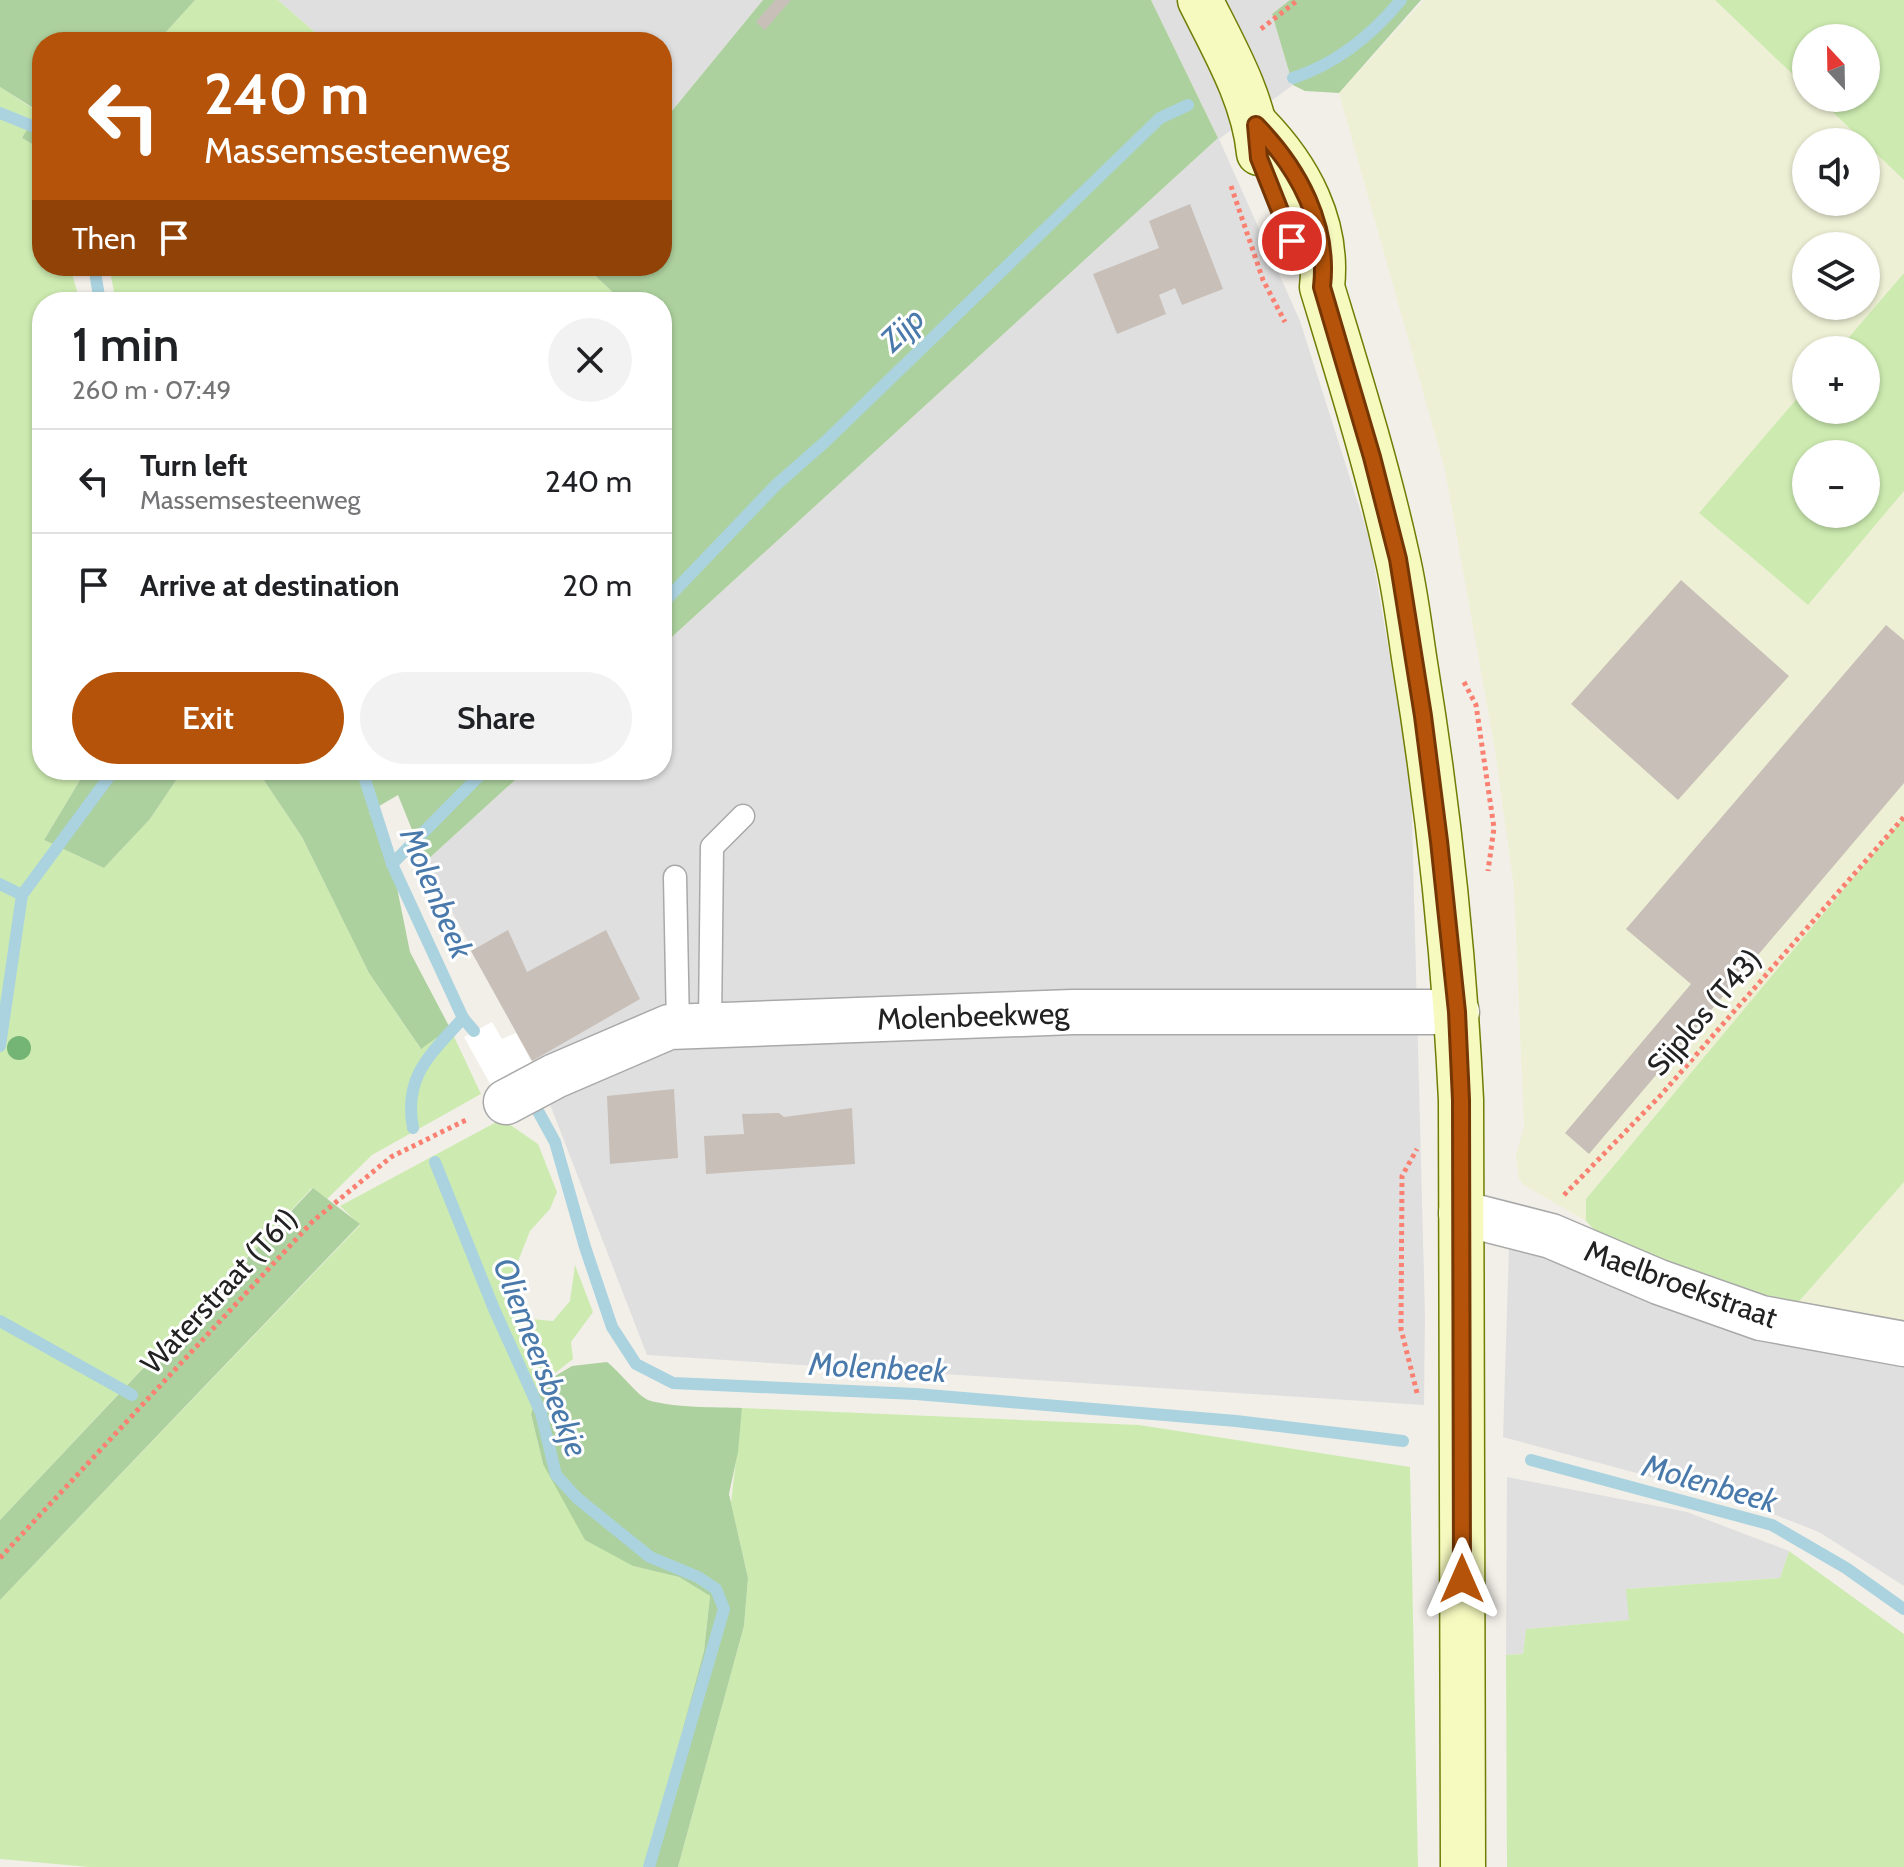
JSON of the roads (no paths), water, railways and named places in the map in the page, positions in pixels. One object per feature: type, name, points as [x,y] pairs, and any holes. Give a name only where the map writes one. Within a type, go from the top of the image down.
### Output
[{"type":"main road","points":[[1200,0],[1226,52],[1256,125],[1259,158],[1303,269],[1322,287],[1372,457],[1398,559],[1423,716],[1457,1012],[1461,1100],[1463,1867]]},
{"type":"street","name":"Molenbeekweg","points":[[506,1102],[555,1076],[669,1027],[1073,1012],[1457,1012]]},
{"type":"street","name":"Maelbroekstraat","points":[[1461,1213],[1551,1236],[1659,1282],[1761,1318],[1904,1344]]},
{"type":"lane","points":[[694,1026],[712,847],[743,816]]},
{"type":"lane","points":[[675,877],[694,1026]]},
{"type":"waterway","name":"Zijp","points":[[1293,78],[1324,65],[1352,47],[1401,0]]},
{"type":"waterway","name":"Zijp","points":[[672,594],[776,485],[826,441],[1160,118],[1188,105]]},
{"type":"waterway","name":"Molenbeek","points":[[0,113],[32,126]]},
{"type":"waterway","name":"Molenbeek","points":[[96,276],[98,292]]},
{"type":"waterway","points":[[22,895],[107,780]]},
{"type":"waterway","name":"Molenbeek","points":[[365,780],[392,864],[463,1018],[474,1031]]},
{"type":"waterway","name":"Zijp","points":[[392,864],[475,780]]},
{"type":"waterway","points":[[0,884],[22,895],[0,1046]]},
{"type":"waterway","name":"Oliemeersbeekje","points":[[413,1128],[411,1110],[416,1080],[430,1055],[463,1018]]},
{"type":"waterway","name":"Molenbeek","points":[[533,1102],[555,1142],[612,1327],[636,1364],[673,1383],[916,1394],[1236,1421],[1403,1441]]},
{"type":"waterway","name":"Oliemeersbeekje","points":[[435,1162],[494,1309],[541,1413],[556,1475],[577,1498],[650,1557],[698,1577],[716,1589],[724,1609],[649,1867]]},
{"type":"waterway","points":[[0,1321],[132,1395]]},
{"type":"waterway","name":"Molenbeek","points":[[1531,1460],[1772,1525],[1846,1568],[1904,1609]]}]
